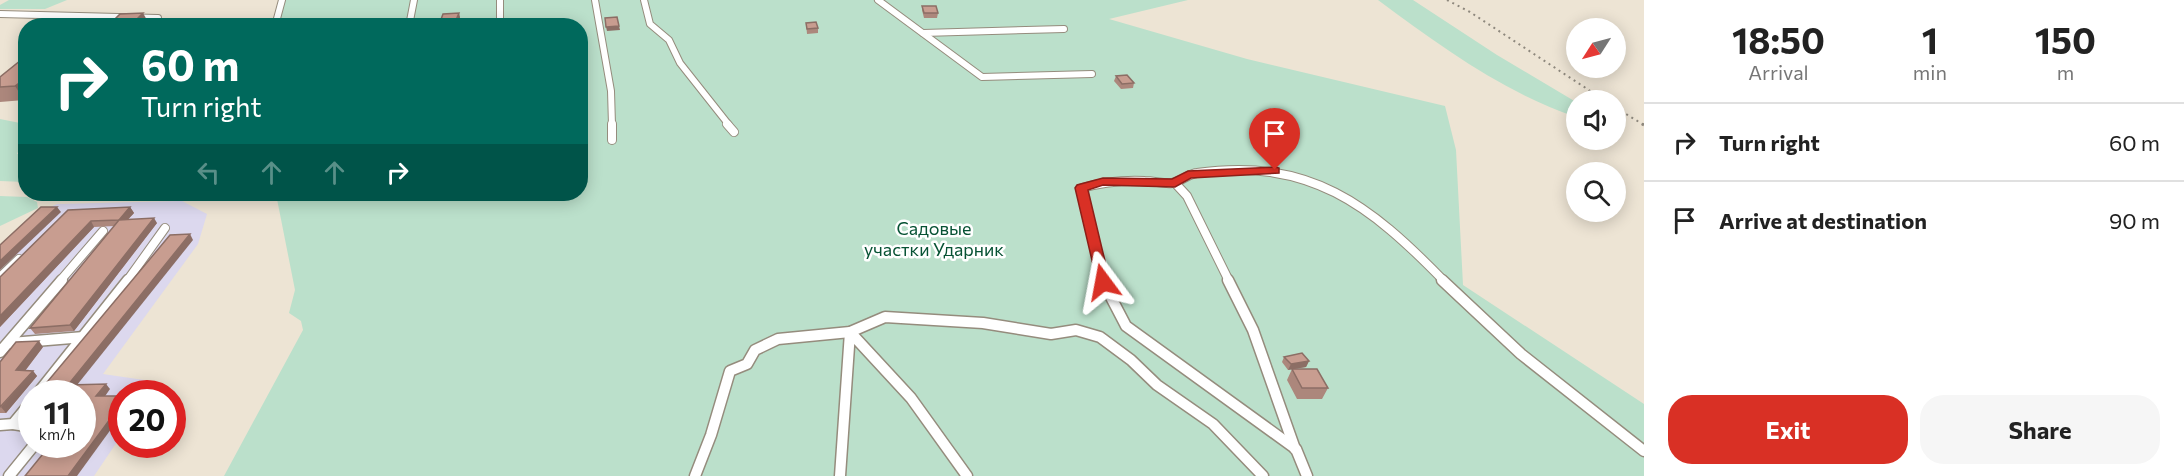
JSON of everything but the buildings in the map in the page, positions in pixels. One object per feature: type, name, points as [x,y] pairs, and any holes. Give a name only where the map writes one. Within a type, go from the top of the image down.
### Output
[{"type":"lane","points":[[277,18],[282,0]]},
{"type":"lane","points":[[411,18],[414,0]]},
{"type":"lane","points":[[500,0],[500,18]]},
{"type":"lane","points":[[595,0],[611,91],[612,140]]},
{"type":"lane","points":[[644,0],[646,16],[650,24],[669,40],[680,63],[734,132]]},
{"type":"lane","points":[[878,0],[982,77],[1092,74]]},
{"type":"lane","points":[[0,14],[158,18]]},
{"type":"lane","points":[[923,33],[1064,29]]},
{"type":"lane","points":[[1296,449],[1126,326],[1103,282],[1082,188],[1103,182],[1175,183],[1188,174],[1275,170],[1311,178],[1376,215],[1433,268],[1482,319],[1536,367],[1592,407],[1644,451]]},
{"type":"lane","points":[[1175,183],[1187,196],[1253,330],[1307,476]]},
{"type":"lane","points":[[49,380],[116,297],[165,228]]},
{"type":"lane","points":[[0,352],[6,341],[103,231]]},
{"type":"lane","points":[[0,277],[24,255]]},
{"type":"lane","points":[[695,476],[711,435],[730,371],[747,364],[755,350],[778,339],[850,332],[885,317],[983,323],[1051,333],[1076,330],[1101,337],[1131,360],[1156,385],[1213,424],[1263,476]]},
{"type":"lane","points":[[840,476],[850,332]]},
{"type":"lane","points":[[850,332],[911,398],[967,476]]},
{"type":"lane","points":[[6,341],[84,337]]},
{"type":"lane","points":[[13,424],[18,418]]},
{"type":"lane","points":[[0,425],[18,425]]},
{"type":"lane","points":[[9,476],[24,458]]},
{"type":"path","points":[[1447,0],[1470,12],[1589,90]]},
{"type":"path","points":[[1626,114],[1644,125]]},
{"type":"shaded area","points":[[182,201],[207,214],[198,244],[103,374],[144,380],[108,380],[108,455],[94,476],[0,476],[0,245],[32,215],[57,204]]},
{"type":"green space","points":[[9,0],[67,0],[45,9],[0,9],[0,5]]},
{"type":"green space","name":"Садовые участки Ударник","points":[[285,0],[1188,0],[1109,19],[1247,59],[1445,106],[1456,150],[1463,285],[1644,404],[1644,476],[224,476],[303,330],[301,321],[289,313],[295,290],[277,201],[588,201],[588,18],[281,18]]},
{"type":"green space","points":[[1378,0],[1413,0],[1497,55],[1566,96],[1566,113],[1523,95],[1498,81],[1425,34]]},
{"type":"green space","points":[[0,119],[18,123],[18,182],[0,181]]},
{"type":"green space","points":[[0,196],[18,197],[18,201],[37,202],[38,208],[0,226]]},
{"type":"route","points":[[1103,282],[1082,188],[1103,182],[1175,183],[1188,174],[1275,170]]}]
